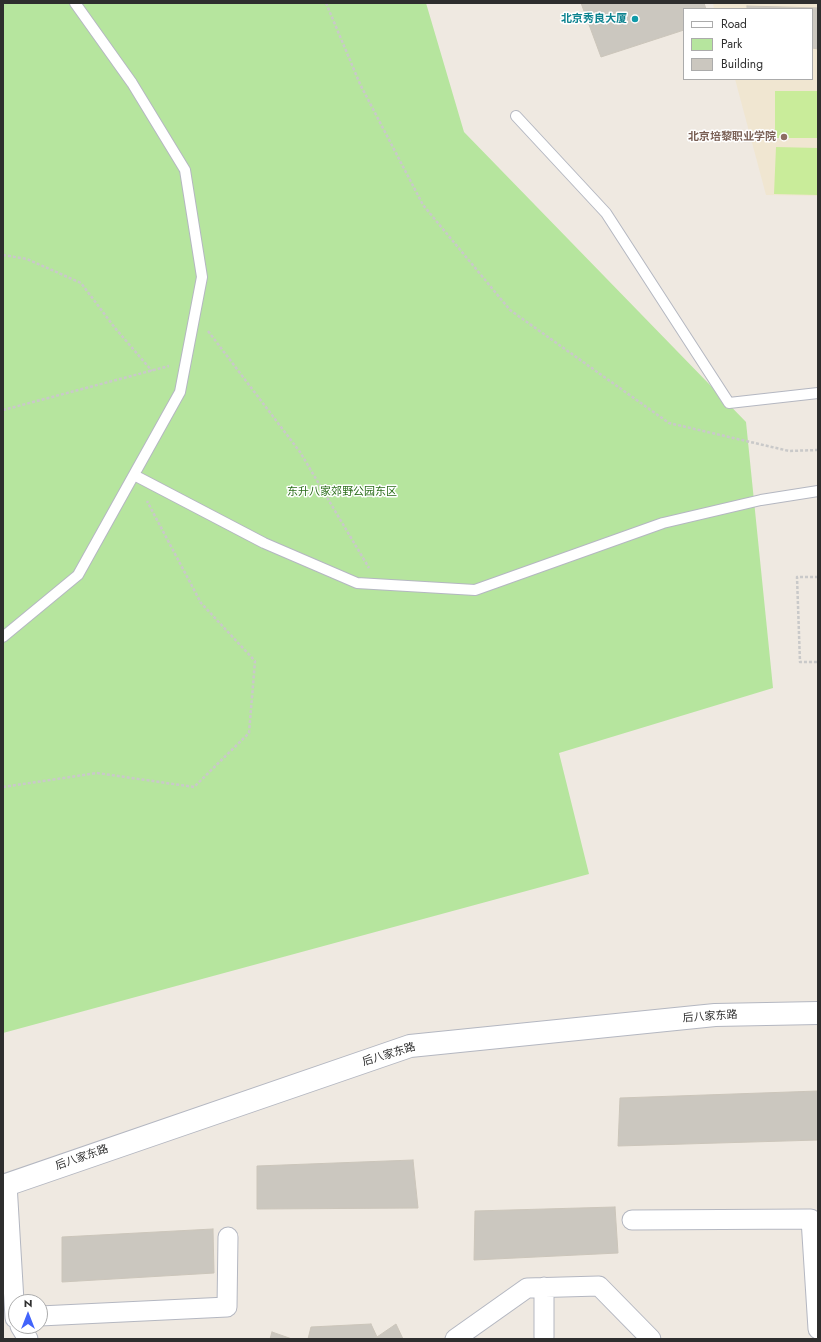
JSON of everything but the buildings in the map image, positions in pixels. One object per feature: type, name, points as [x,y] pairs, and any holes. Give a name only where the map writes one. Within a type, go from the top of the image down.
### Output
[{"type":"street","name":"后八家东路","points":[[5,1185],[410,1046],[715,1015],[818,1013]]},
{"type":"street","points":[[5,1185],[15,1294]]},
{"type":"street","points":[[632,1220],[814,1217],[818,1329]]},
{"type":"street","points":[[48,1316],[227,1307],[228,1237]]},
{"type":"street","points":[[455,1339],[527,1288],[600,1286],[651,1339]]},
{"type":"street","points":[[544,1287],[544,1337]]},
{"type":"lane","points":[[3,637],[78,576],[134,475],[180,392],[202,278],[185,170],[132,83],[75,3]]},
{"type":"lane","points":[[516,116],[606,213],[729,403],[818,393]]},
{"type":"lane","points":[[134,475],[264,543],[357,583],[475,590],[663,523],[761,500],[818,491]]},
{"type":"path","points":[[326,3],[360,84],[423,205],[510,310],[669,423],[789,451],[818,450]]},
{"type":"path","points":[[3,256],[27,259],[81,283],[115,328],[152,371]]},
{"type":"path","points":[[195,313],[300,452],[379,584]]},
{"type":"path","points":[[3,410],[185,362]]},
{"type":"path","points":[[3,787],[97,773],[194,787],[249,733],[255,661],[201,603],[134,475]]},
{"type":"path","points":[[818,577],[797,577],[800,662],[818,662]]},
{"type":"shaded area","name":"北京培黎职业学院","points":[[713,3],[818,3],[818,196],[766,195],[735,80],[813,80],[813,8],[714,8]]},
{"type":"green space","name":"东升八家郊野公园东区","points":[[3,3],[426,3],[464,132],[746,422],[773,688],[559,753],[589,874],[3,1033]]},
{"type":"green space","points":[[775,91],[818,91],[818,138],[775,138]]},
{"type":"green space","points":[[776,147],[818,148],[818,195],[774,194]]},
{"type":"place","name":"北京秀良大厦","points":[[635,19]]},
{"type":"place","name":"北京培黎职业学院","points":[[784,137]]}]
